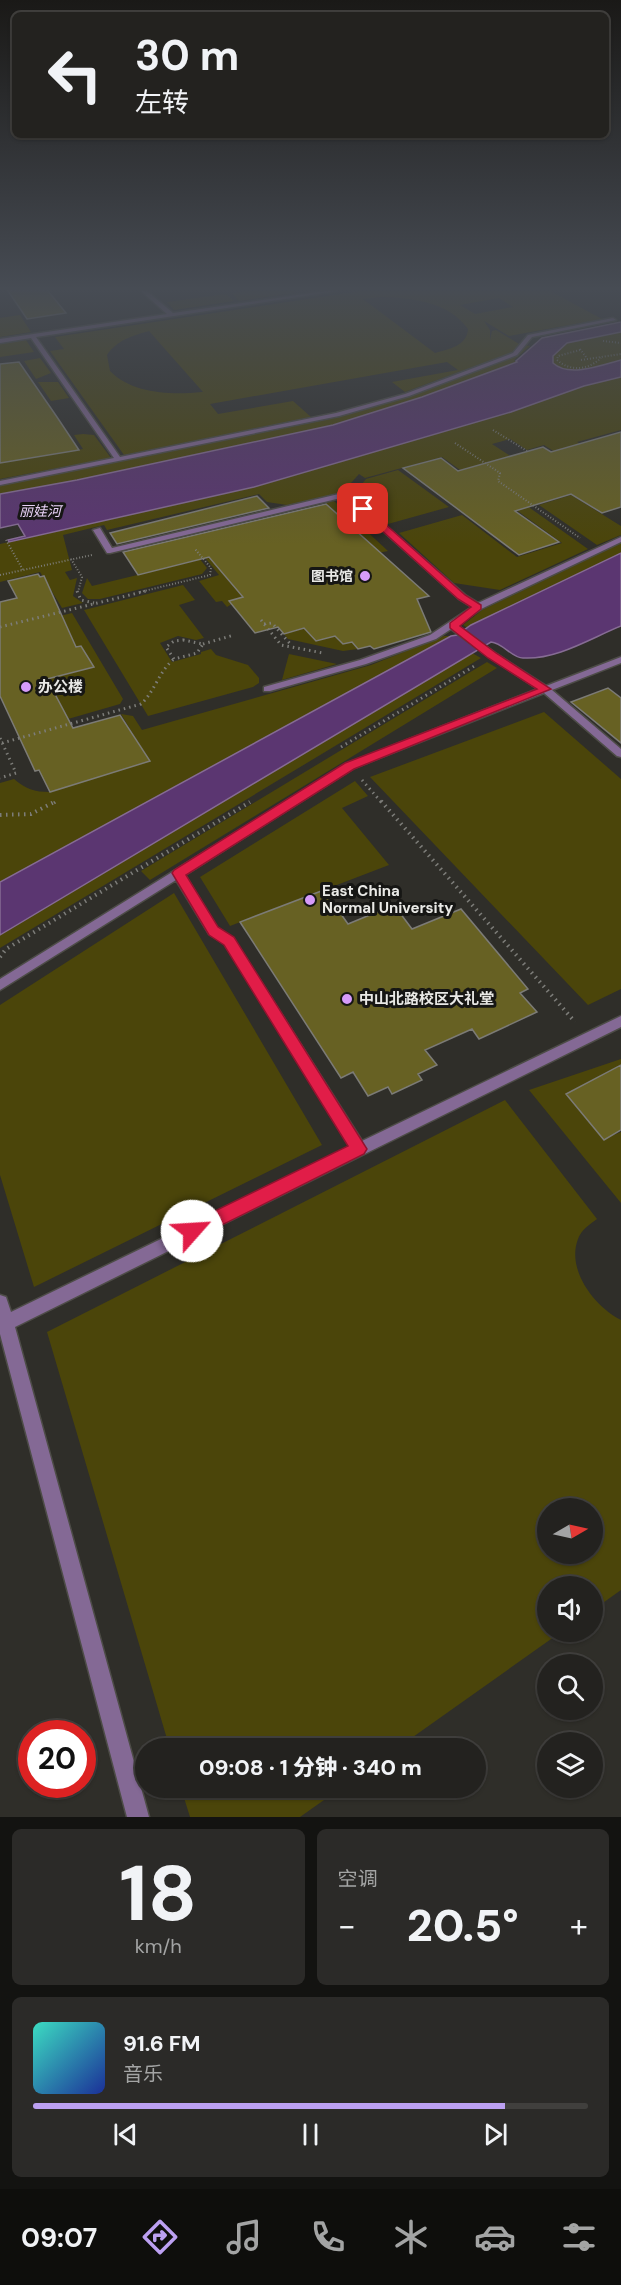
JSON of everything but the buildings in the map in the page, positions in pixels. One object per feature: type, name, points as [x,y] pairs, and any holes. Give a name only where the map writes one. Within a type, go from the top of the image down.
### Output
[{"type":"lane","points":[[60,376],[118,459]]},
{"type":"lane","points":[[0,483],[367,407],[454,376]]},
{"type":"lane","points":[[96,530],[110,551],[347,494],[462,597],[478,607]]},
{"type":"lane","points":[[267,688],[363,662],[434,638],[457,628],[478,607],[621,539]]},
{"type":"lane","points":[[457,628],[483,649],[545,689],[621,754]]},
{"type":"lane","points":[[0,985],[350,766],[621,660]]},
{"type":"lane","points":[[178,873],[213,931],[229,941],[359,1149]]},
{"type":"lane","points":[[3,1325],[621,1021]]},
{"type":"lane","points":[[0,1303],[3,1325],[138,1817]]},
{"type":"path","points":[[493,430],[527,451]]},
{"type":"path","points":[[455,443],[500,473],[498,482],[597,549]]},
{"type":"path","points":[[0,627],[210,575],[211,568],[183,534]]},
{"type":"path","points":[[6,540],[23,570]]},
{"type":"path","points":[[0,575],[110,551]]},
{"type":"path","points":[[71,559],[82,577],[76,590],[81,600],[100,602]]},
{"type":"path","points":[[293,647],[273,623],[262,622],[281,645],[363,662]]},
{"type":"path","points":[[174,659],[166,647],[171,640],[203,644],[234,636]]},
{"type":"path","points":[[2,744],[141,704],[147,699],[150,688],[159,681],[165,666],[174,659],[197,653],[203,644]]},
{"type":"path","points":[[0,738],[16,773],[0,778]]},
{"type":"path","points":[[350,766],[588,1037]]},
{"type":"path","points":[[0,815],[23,817],[39,813],[58,800]]},
{"type":"shaded area","points":[[68,376],[115,376],[141,389],[178,393],[203,392],[189,376],[369,376],[210,404],[218,414],[293,401],[311,417],[124,455]]},
{"type":"shaded area","points":[[426,376],[449,376],[405,392],[392,382]]},
{"type":"shaded area","points":[[464,376],[479,376],[422,397],[333,425],[77,480],[0,494],[0,485],[340,417],[411,396]]},
{"type":"shaded area","points":[[621,377],[621,430],[577,442],[597,455],[572,463],[544,445],[527,450],[510,439],[492,444],[535,472],[498,497],[442,457],[365,478],[359,474],[343,492],[287,505],[267,502],[259,494],[107,530],[104,525],[63,535],[72,570],[65,572],[70,580],[77,578],[73,596],[83,603],[62,608],[40,572],[0,582],[0,544],[254,487],[511,412],[584,386]]},
{"type":"shaded area","points":[[38,382],[58,382],[69,398],[51,401]]},
{"type":"shaded area","points":[[74,435],[94,435],[111,458],[0,479],[0,463],[83,449]]},
{"type":"shaded area","points":[[398,470],[449,507],[388,524],[354,494],[366,479]]},
{"type":"shaded area","points":[[571,495],[621,526],[621,535],[597,545],[539,505]]},
{"type":"shaded area","points":[[513,496],[588,549],[500,590],[454,583],[399,533],[462,515],[517,557],[562,543],[501,499]]},
{"type":"shaded area","points":[[334,501],[388,551],[378,553],[325,503]]},
{"type":"shaded area","points":[[191,536],[243,597],[227,607],[222,601],[216,602],[199,581],[219,575],[189,538]]},
{"type":"shaded area","points":[[187,543],[207,568],[202,574],[100,599],[88,599],[82,593],[87,578],[92,586],[195,561]]},
{"type":"shaded area","points":[[621,543],[621,553],[469,629],[463,625],[482,610]]},
{"type":"shaded area","points":[[183,585],[195,600],[179,605],[204,638],[196,640],[178,636],[160,643],[172,662],[211,649],[216,655],[248,665],[259,678],[259,683],[253,687],[148,716],[84,610]]},
{"type":"shaded area","points":[[72,613],[123,699],[120,704],[68,719],[47,679],[93,666],[81,646],[36,658],[19,626]]},
{"type":"shaded area","points":[[304,628],[316,641],[335,636],[343,644],[352,642],[358,649],[343,651],[288,639],[284,634]]},
{"type":"shaded area","points":[[444,636],[451,636],[0,882],[0,783],[14,779],[31,789],[50,792],[149,761],[121,714],[133,716],[142,730],[371,665]]},
{"type":"shaded area","points":[[472,653],[481,658],[0,948],[0,935]]},
{"type":"shaded area","points":[[289,654],[337,664],[282,680]]},
{"type":"shaded area","points":[[487,662],[497,668],[150,880],[141,871]]},
{"type":"shaded area","points":[[544,712],[621,779],[621,989],[588,1005],[370,777]]},
{"type":"shaded area","points":[[355,781],[368,796],[342,808],[389,865],[230,926],[200,877]]},
{"type":"shaded area","points":[[174,893],[322,1145],[34,1287],[0,1175],[0,1005]]},
{"type":"shaded area","points":[[621,1059],[621,1065],[566,1094],[604,1139],[621,1132],[621,1203],[529,1090]]},
{"type":"shaded area","points":[[505,1100],[597,1219],[579,1236],[575,1251],[576,1263],[579,1275],[593,1297],[621,1320],[621,1590],[603,1603],[603,1576],[537,1576],[537,1642],[547,1642],[412,1738],[167,1738],[47,1332]]},
{"type":"shaded area","points":[[184,1798],[327,1798],[300,1817],[190,1817]]},
{"type":"water","name":"丽娃河","points":[[480,376],[621,376],[584,386],[511,412],[254,487],[9,542],[8,540],[25,536],[18,524],[0,528],[0,494],[77,480],[333,425]]},
{"type":"water","points":[[621,553],[621,626],[561,652],[536,658],[519,657],[491,642],[0,935],[0,882],[451,636],[457,635],[471,625]]},
{"type":"place","name":"图书馆","points":[[365,576]]},
{"type":"place","name":"办公楼","points":[[26,687]]},
{"type":"place","name":"East China Normal University","points":[[310,900]]},
{"type":"place","name":"中山北路校区大礼堂","points":[[347,999]]},
{"type":"route","points":[[192,1231],[359,1149],[229,941],[213,931],[178,873],[350,766],[545,689],[492,656],[453,626],[478,607],[462,597],[363,509]]}]
